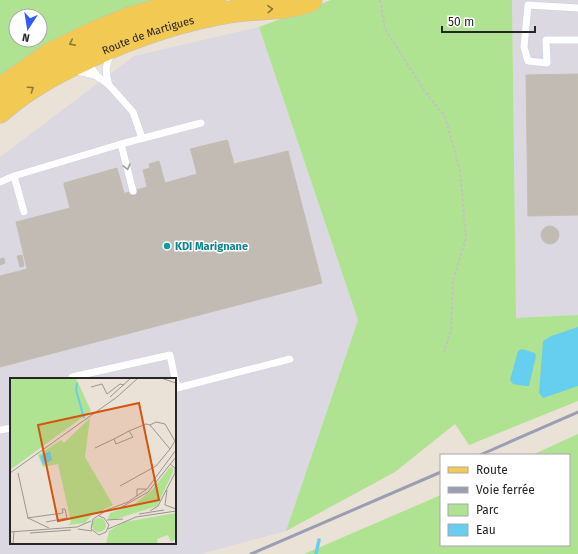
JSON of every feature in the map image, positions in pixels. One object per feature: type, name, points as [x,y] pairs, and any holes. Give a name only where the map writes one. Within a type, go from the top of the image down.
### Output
[{"type":"main road","name":"Route de Martigues","points":[[0,89],[50,54],[93,33],[130,18],[173,6],[215,0]]},
{"type":"main road","name":"Route de Martigues","points":[[0,112],[52,74],[93,50],[128,34],[231,12],[282,8],[311,0]]},
{"type":"lane","points":[[578,8],[528,5],[524,47],[528,61],[547,63],[546,40],[578,40]]},
{"type":"lane","points":[[109,85],[106,73],[108,59],[112,52],[128,34],[173,6]]},
{"type":"lane","points":[[93,50],[90,62],[92,69],[99,78]]},
{"type":"lane","points":[[52,74],[66,71],[88,73],[109,85],[133,112],[142,138]]},
{"type":"lane","points":[[0,182],[14,176],[121,144],[201,123]]},
{"type":"lane","points":[[121,144],[133,191]]},
{"type":"lane","points":[[14,176],[24,212]]},
{"type":"lane","points":[[72,378],[170,355],[174,378]]},
{"type":"lane","points":[[176,388],[290,359]]},
{"type":"lane","points":[[0,430],[10,428]]},
{"type":"path","points":[[380,0],[385,29],[424,90],[445,117],[460,170],[466,238],[454,280],[451,330],[444,352]]},
{"type":"shaded area","points":[[512,0],[578,0],[578,315],[516,319]]},
{"type":"shaded area","points":[[259,27],[358,320],[286,531],[201,554],[0,554],[0,157],[134,56]]},
{"type":"green space","points":[[0,0],[170,0],[0,80]]},
{"type":"green space","points":[[331,0],[512,0],[516,318],[578,315],[578,401],[469,445],[455,424],[395,472],[286,531],[358,320],[259,27]]},
{"type":"green space","points":[[578,434],[578,554],[304,554],[440,495],[440,546],[570,546],[570,454],[534,454]]},
{"type":"water","points":[[578,327],[578,386],[543,398],[539,393],[543,341],[551,336]]},
{"type":"water","points":[[522,349],[535,353],[536,356],[529,386],[513,384],[510,380],[518,351]]},
{"type":"building","points":[[578,74],[578,215],[528,216],[526,75]]},
{"type":"building","points":[[227,140],[228,142],[191,151],[190,149]]},
{"type":"building","name":"KDI Marignane","points":[[228,142],[234,164],[288,151],[322,283],[0,367],[0,276],[27,269],[16,222],[70,208],[64,185],[111,172],[117,176],[122,194],[147,187],[145,178],[152,177],[149,164],[159,161],[165,183],[197,174],[191,151]]},
{"type":"building","points":[[117,168],[124,193],[122,194],[117,176],[111,172],[64,185],[64,183]]},
{"type":"building","points":[[150,168],[152,177],[145,178],[143,170]]},
{"type":"building","points":[[550,226],[556,229],[559,235],[556,241],[550,244],[544,241],[541,235],[544,229]]},
{"type":"building","points":[[22,255],[24,266],[20,267],[17,256]]},
{"type":"building","points":[[4,258],[5,263],[0,265],[0,259]]},
{"type":"waterway","points":[[316,554],[319,540]]},
{"type":"railway","points":[[482,454],[578,412]]},
{"type":"railway","points":[[251,554],[440,472]]},
{"type":"place","name":"KDI Marignane","points":[[167,246]]}]
